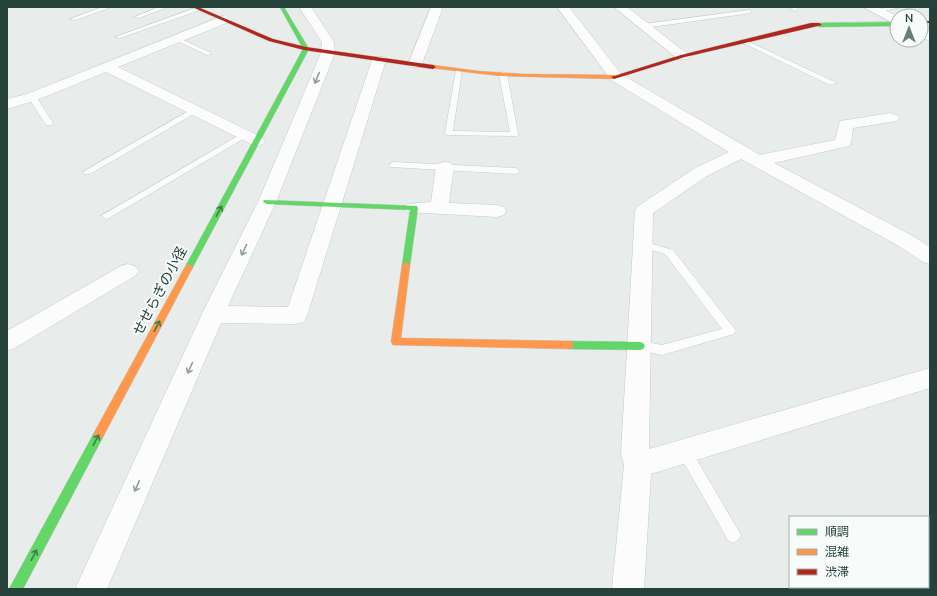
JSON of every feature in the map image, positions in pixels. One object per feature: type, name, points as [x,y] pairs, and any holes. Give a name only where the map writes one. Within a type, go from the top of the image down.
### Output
[{"type":"street","points":[[282,7],[317,51]]},
{"type":"street","points":[[91,589],[213,314],[267,202],[317,51],[328,42],[304,7]]},
{"type":"street","points":[[415,64],[437,7]]},
{"type":"street","points":[[563,7],[616,77],[750,156],[904,240],[930,257]]},
{"type":"street","points":[[620,7],[683,56]]},
{"type":"street","points":[[196,8],[271,40],[317,51],[459,70],[542,77],[616,77],[683,56],[811,25],[889,22]]},
{"type":"street","points":[[873,9],[889,18]]},
{"type":"street","points":[[7,104],[32,97],[224,19]]},
{"type":"street","name":"せせらぎの小径","points":[[13,581],[250,138],[317,51]]},
{"type":"street","points":[[213,314],[296,316],[379,60]]},
{"type":"street","points":[[106,67],[250,138]]},
{"type":"street","points":[[628,589],[638,466],[635,453],[644,211],[701,172],[750,156],[842,143],[846,124],[891,118]]},
{"type":"street","points":[[439,208],[445,167]]},
{"type":"street","points":[[267,202],[497,211]]},
{"type":"street","points":[[414,208],[396,342],[640,346]]},
{"type":"street","points":[[7,342],[128,271]]},
{"type":"street","points":[[638,466],[930,378]]},
{"type":"lane","points":[[73,19],[109,7]]},
{"type":"lane","points":[[137,16],[165,7]]},
{"type":"lane","points":[[873,9],[898,7]]},
{"type":"lane","points":[[118,37],[196,8]]},
{"type":"lane","points":[[644,26],[748,12]]},
{"type":"lane","points":[[177,39],[209,54]]},
{"type":"lane","points":[[743,41],[833,83]]},
{"type":"lane","points":[[459,70],[449,133],[514,134],[503,74]]},
{"type":"lane","points":[[32,97],[48,123]]},
{"type":"lane","points":[[87,172],[195,111]]},
{"type":"lane","points":[[106,216],[250,138]]},
{"type":"lane","points":[[393,165],[516,171]]},
{"type":"lane","points":[[640,346],[662,350],[730,331],[670,252],[642,244]]},
{"type":"lane","points":[[685,452],[733,535]]},
{"type":"traffic: fast","points":[[189,267],[306,49],[282,7]]},
{"type":"traffic: fast","points":[[819,25],[889,24]]},
{"type":"traffic: fast","points":[[267,202],[414,208],[406,265]]},
{"type":"traffic: fast","points":[[569,345],[640,346]]},
{"type":"traffic: fast","points":[[16,589],[99,434]]},
{"type":"traffic: slow","points":[[433,67],[523,75],[614,77]]},
{"type":"traffic: slow","points":[[406,265],[396,342],[569,345]]},
{"type":"traffic: slow","points":[[99,434],[189,267]]},
{"type":"traffic: jam","points":[[194,7],[271,40],[306,49],[433,67]]},
{"type":"traffic: jam","points":[[614,77],[683,56],[811,25],[819,25]]}]
